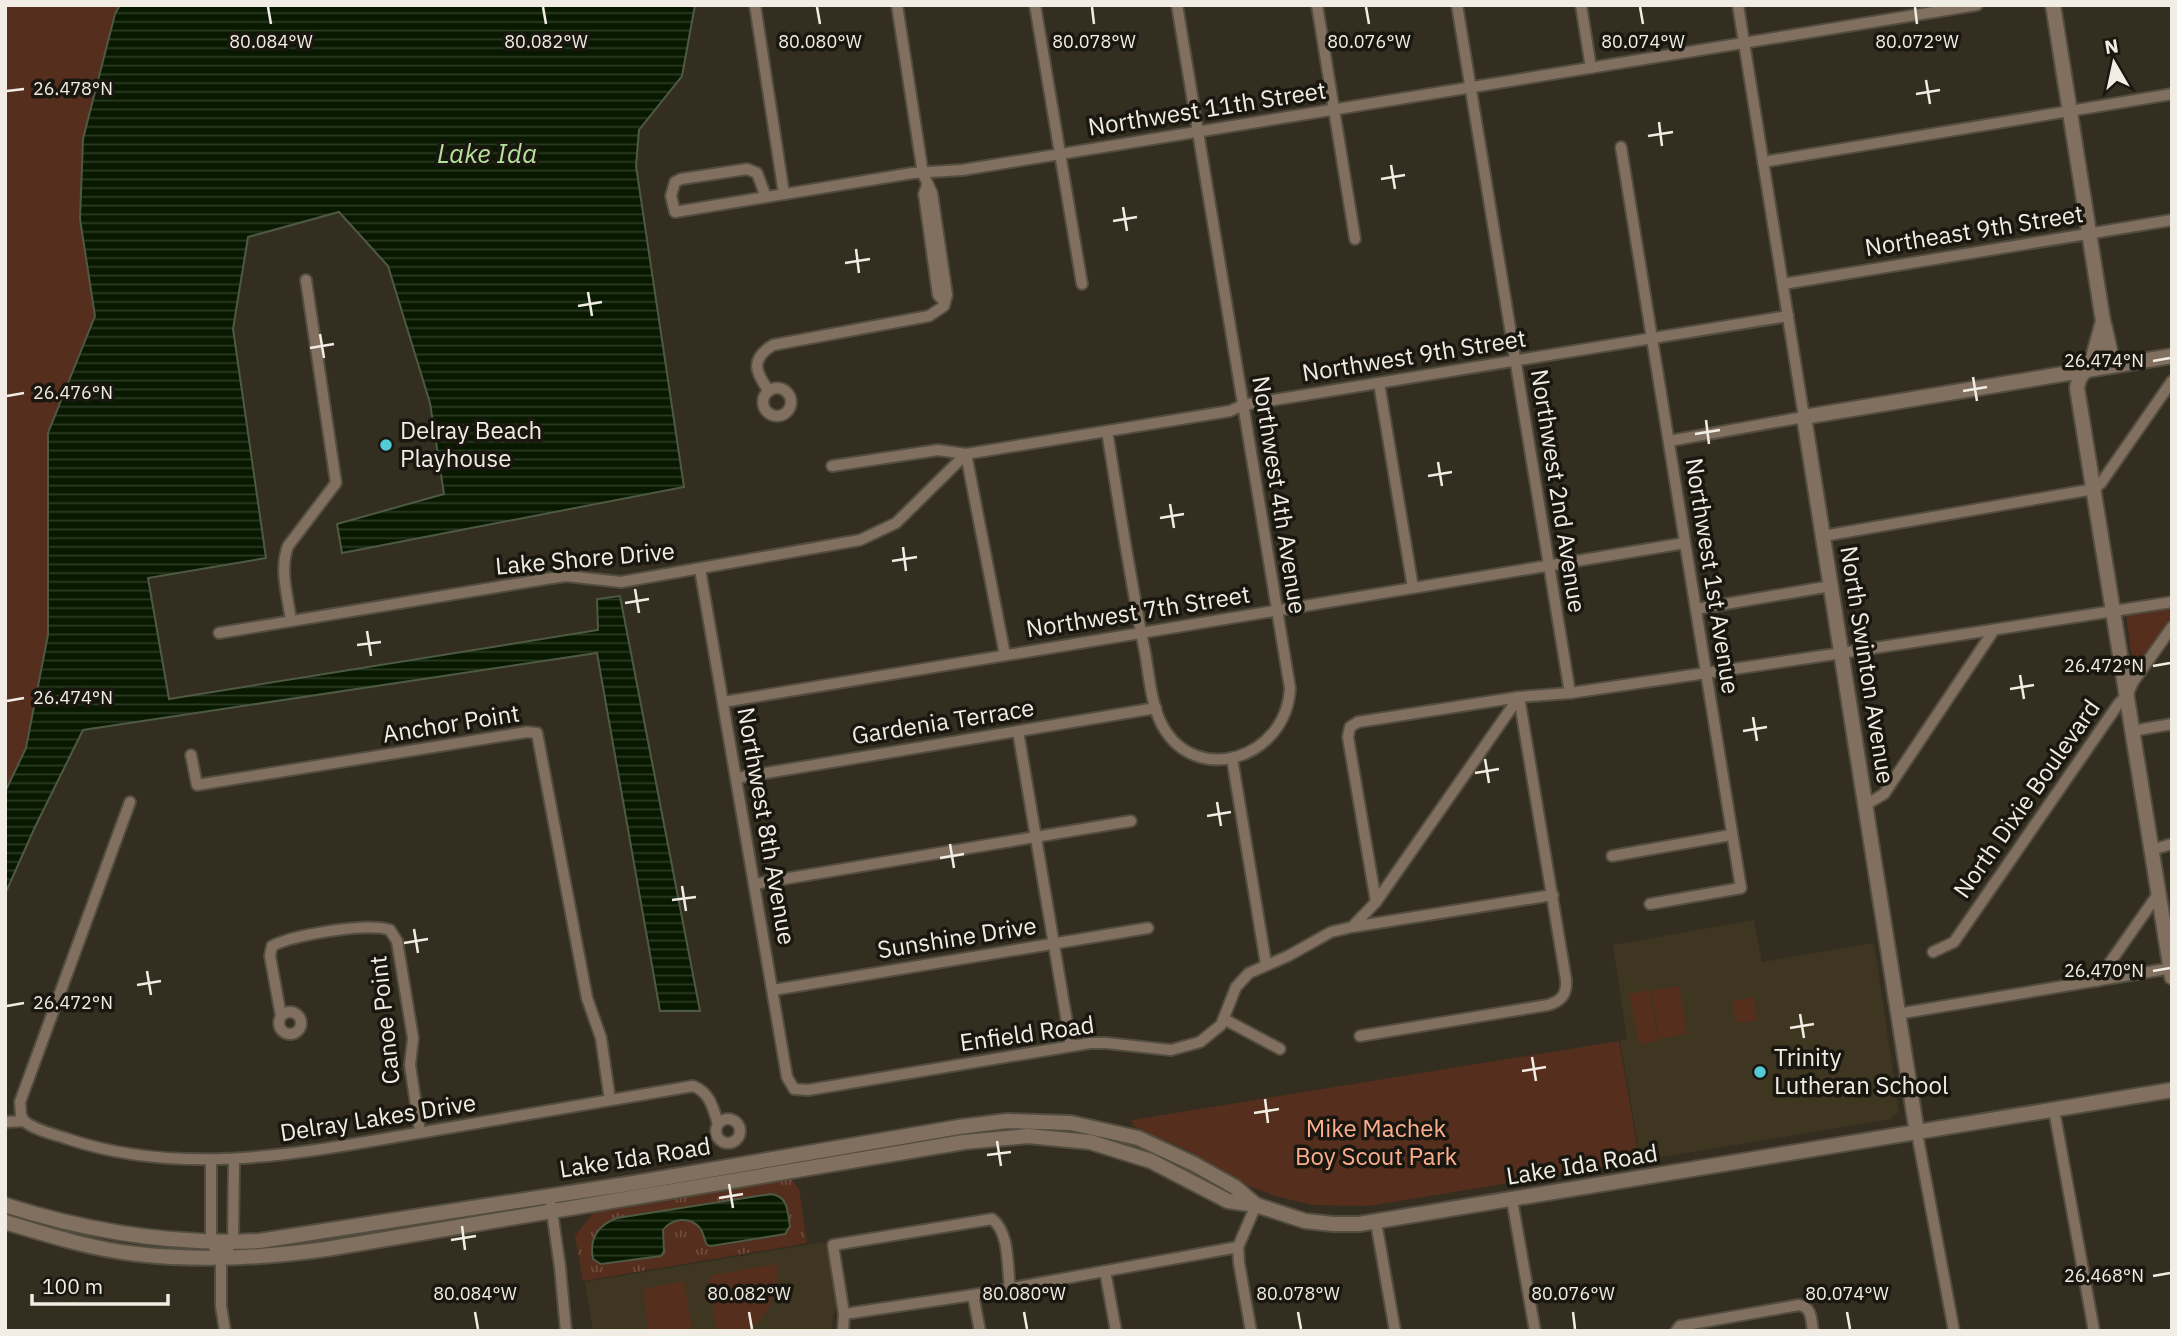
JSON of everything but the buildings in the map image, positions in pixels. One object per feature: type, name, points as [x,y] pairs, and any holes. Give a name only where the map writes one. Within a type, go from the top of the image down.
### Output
[{"type":"street","points":[[755,5],[784,194]]},
{"type":"street","points":[[769,391],[758,376],[757,361],[762,352],[773,345],[929,316],[944,306],[947,295],[934,205],[925,179],[897,5]]},
{"type":"street","points":[[1035,5],[1082,284]]},
{"type":"street","name":"Northwest 4th Avenue","points":[[1177,5],[1290,688],[1287,710],[1281,725],[1268,740],[1252,752],[1232,758]]},
{"type":"street","points":[[1317,5],[1355,239]]},
{"type":"street","name":"Northwest 2nd Avenue","points":[[1457,5],[1570,693]]},
{"type":"street","points":[[1581,5],[1591,68]]},
{"type":"street","name":"North Swinton Avenue","points":[[1738,5],[1867,804],[1897,1014],[1954,1331]]},
{"type":"street","name":"Northwest 11th Street","points":[[766,197],[757,173],[747,169],[688,178],[676,182],[671,189],[675,212],[913,173],[925,179],[962,170],[1977,5]]},
{"type":"street","points":[[2053,5],[2103,321],[2111,355],[2120,364]]},
{"type":"street","points":[[1763,162],[2172,93]]},
{"type":"street","name":"Northwest 1st Avenue","points":[[1621,147],[1741,888],[1650,904]]},
{"type":"street","name":"Northeast 9th Street","points":[[1783,285],[2172,220]]},
{"type":"street","points":[[291,621],[283,567],[285,553],[336,483],[306,280]]},
{"type":"street","name":"Northwest 9th Street","points":[[832,466],[938,450],[966,454],[1230,411],[1243,405],[1788,316]]},
{"type":"street","points":[[1897,1014],[2171,971],[2077,388],[2079,379],[2088,369],[2103,321]]},
{"type":"street","points":[[1668,441],[2172,356]]},
{"type":"street","points":[[1823,536],[2094,489],[2101,483],[2172,381]]},
{"type":"street","points":[[1379,383],[1413,588]]},
{"type":"street","points":[[1107,431],[1156,708],[1163,726],[1182,748],[1210,759],[1232,758],[1266,964]]},
{"type":"street","points":[[966,454],[1005,655]]},
{"type":"street","name":"Lake Shore Drive","points":[[219,633],[552,578],[579,577],[621,582],[867,538],[896,523],[966,454]]},
{"type":"street","name":"Northwest 7th Street","points":[[723,702],[1685,543]]},
{"type":"street","name":"Northwest 8th Avenue","points":[[700,569],[787,1077],[794,1089]]},
{"type":"street","points":[[1696,609],[1831,586]]},
{"type":"street","points":[[1376,902],[1348,737],[1350,727],[1358,722],[1519,696],[1570,693],[1842,653],[2172,602]]},
{"type":"street","name":"North Dixie Boulevard","points":[[1933,952],[1954,942],[2119,703],[2127,696],[2133,682],[2172,627]]},
{"type":"street","points":[[1867,804],[1884,794],[1994,630]]},
{"type":"street","points":[[1360,1035],[1548,1005],[1558,1002],[1564,996],[1566,980],[1519,696]]},
{"type":"street","name":"Enfield Road","points":[[794,1089],[808,1090],[1071,1046],[1106,1043],[1155,1050],[1187,1047],[1206,1039],[1224,1019],[1240,982],[1249,973],[1288,956],[1331,932],[1352,927],[1376,902],[1519,696]]},
{"type":"street","name":"Gardenia Terrace","points":[[736,778],[1156,708]]},
{"type":"street","points":[[2133,731],[2172,724]]},
{"type":"street","points":[[1018,731],[1071,1046]]},
{"type":"street","name":"Anchor Point","points":[[191,755],[197,785],[527,732],[537,733],[587,998],[601,1038],[610,1100]]},
{"type":"street","points":[[5,1122],[24,1121],[20,1102],[130,802]]},
{"type":"street","points":[[754,884],[1130,821]]},
{"type":"street","points":[[1612,856],[1731,835]]},
{"type":"street","points":[[2151,850],[2172,844]]},
{"type":"street","points":[[2097,981],[2158,894]]},
{"type":"street","points":[[1352,927],[1553,895]]},
{"type":"street","name":"Canoe Point","points":[[281,1016],[270,956],[272,946],[283,940],[331,932],[379,926],[390,930],[397,941],[414,1038],[410,1065],[420,1132]]},
{"type":"street","name":"Sunshine Drive","points":[[773,990],[1148,928]]},
{"type":"street","points":[[1224,1019],[1280,1049]]},
{"type":"street","name":"Delray Lakes Drive","points":[[24,1121],[52,1133],[114,1152],[211,1160],[301,1153],[693,1086],[703,1090],[709,1098],[718,1124]]},
{"type":"street","name":"Lake Ida Road","points":[[5,1222],[123,1252],[182,1258],[304,1252],[980,1140],[1049,1137],[1112,1147],[1169,1168],[1228,1201],[1256,1205],[1292,1218],[1345,1225],[1512,1200],[2172,1090]]},
{"type":"street","points":[[2054,1110],[2094,1331]]},
{"type":"street","name":"Lake Ida Road","points":[[5,1205],[95,1230],[139,1237],[233,1242],[293,1237],[978,1124],[1049,1121],[1092,1126],[1138,1138],[1235,1187],[1256,1205]]},
{"type":"street","points":[[978,1124],[980,1140]]},
{"type":"street","points":[[804,1169],[824,1149]]},
{"type":"street","points":[[211,1160],[211,1242],[221,1258],[221,1306],[225,1331]]},
{"type":"street","points":[[221,1258],[233,1242],[234,1160]]},
{"type":"street","points":[[550,1196],[566,1331]]},
{"type":"street","points":[[1512,1200],[1535,1331]]},
{"type":"street","points":[[1251,1331],[1238,1264],[1238,1247],[1256,1205]]},
{"type":"street","points":[[844,1331],[844,1314],[833,1245],[992,1219],[998,1223],[1003,1233],[1010,1288]]},
{"type":"street","points":[[1376,1222],[1395,1331]]},
{"type":"street","points":[[844,1314],[973,1295],[1238,1247]]},
{"type":"street","points":[[1105,1271],[1116,1331]]},
{"type":"street","points":[[973,1295],[979,1331]]},
{"type":"street","points":[[1676,1330],[1680,1325],[1798,1305],[1805,1306],[1810,1311],[1813,1331]]},
{"type":"shaded area","name":"Trinity Lutheran School","points":[[1754,920],[1762,962],[1874,943],[1899,1112],[1890,1119],[1638,1161],[1639,1150],[1620,1040],[1627,1039],[1613,945]]},
{"type":"shaded area","points":[[825,1242],[837,1302],[833,1331],[593,1331],[585,1282]]},
{"type":"green space","points":[[5,5],[120,5],[115,14],[80,219],[95,316],[48,433],[48,635],[26,748],[5,792]]},
{"type":"green space","points":[[2172,608],[2172,617],[2143,658],[2132,660],[2126,615],[2130,612]]},
{"type":"green space","points":[[1679,986],[1687,1034],[1659,1039],[1651,991]]},
{"type":"green space","points":[[1649,990],[1658,1041],[1639,1044],[1629,994]]},
{"type":"green space","points":[[1754,997],[1757,1020],[1736,1023],[1732,1001]]},
{"type":"green space","name":"Mike Machek Boy Scout Park","points":[[1619,1041],[1638,1151],[1637,1162],[1368,1206],[1313,1205],[1275,1196],[1249,1186],[1189,1151],[1133,1126],[1132,1120]]},
{"type":"green space","points":[[791,1179],[799,1189],[807,1243],[583,1281],[575,1236],[593,1213]]},
{"type":"green space","points":[[776,1264],[775,1293],[760,1319],[742,1331],[717,1331],[708,1281],[712,1275]]},
{"type":"green space","points":[[684,1281],[692,1331],[648,1331],[643,1289]]},
{"type":"water","name":"Lake Ida","points":[[120,5],[695,5],[682,76],[639,130],[636,166],[684,487],[342,553],[337,524],[444,494],[430,403],[388,266],[339,212],[248,237],[233,329],[266,558],[148,578],[169,699],[598,630],[597,599],[620,596],[700,1011],[660,1011],[597,653],[83,730],[5,894],[5,792],[26,748],[48,635],[48,433],[95,316],[80,219],[83,139],[115,14]]},
{"type":"water","points":[[771,1194],[781,1198],[786,1205],[790,1226],[785,1234],[711,1246],[707,1245],[696,1224],[681,1220],[671,1223],[663,1230],[664,1251],[661,1256],[601,1264],[593,1259],[592,1245],[596,1234],[617,1218]]},
{"type":"place","name":"Delray Beach Playhouse","points":[[386,445]]},
{"type":"place","name":"Trinity Lutheran School","points":[[1760,1072]]}]
